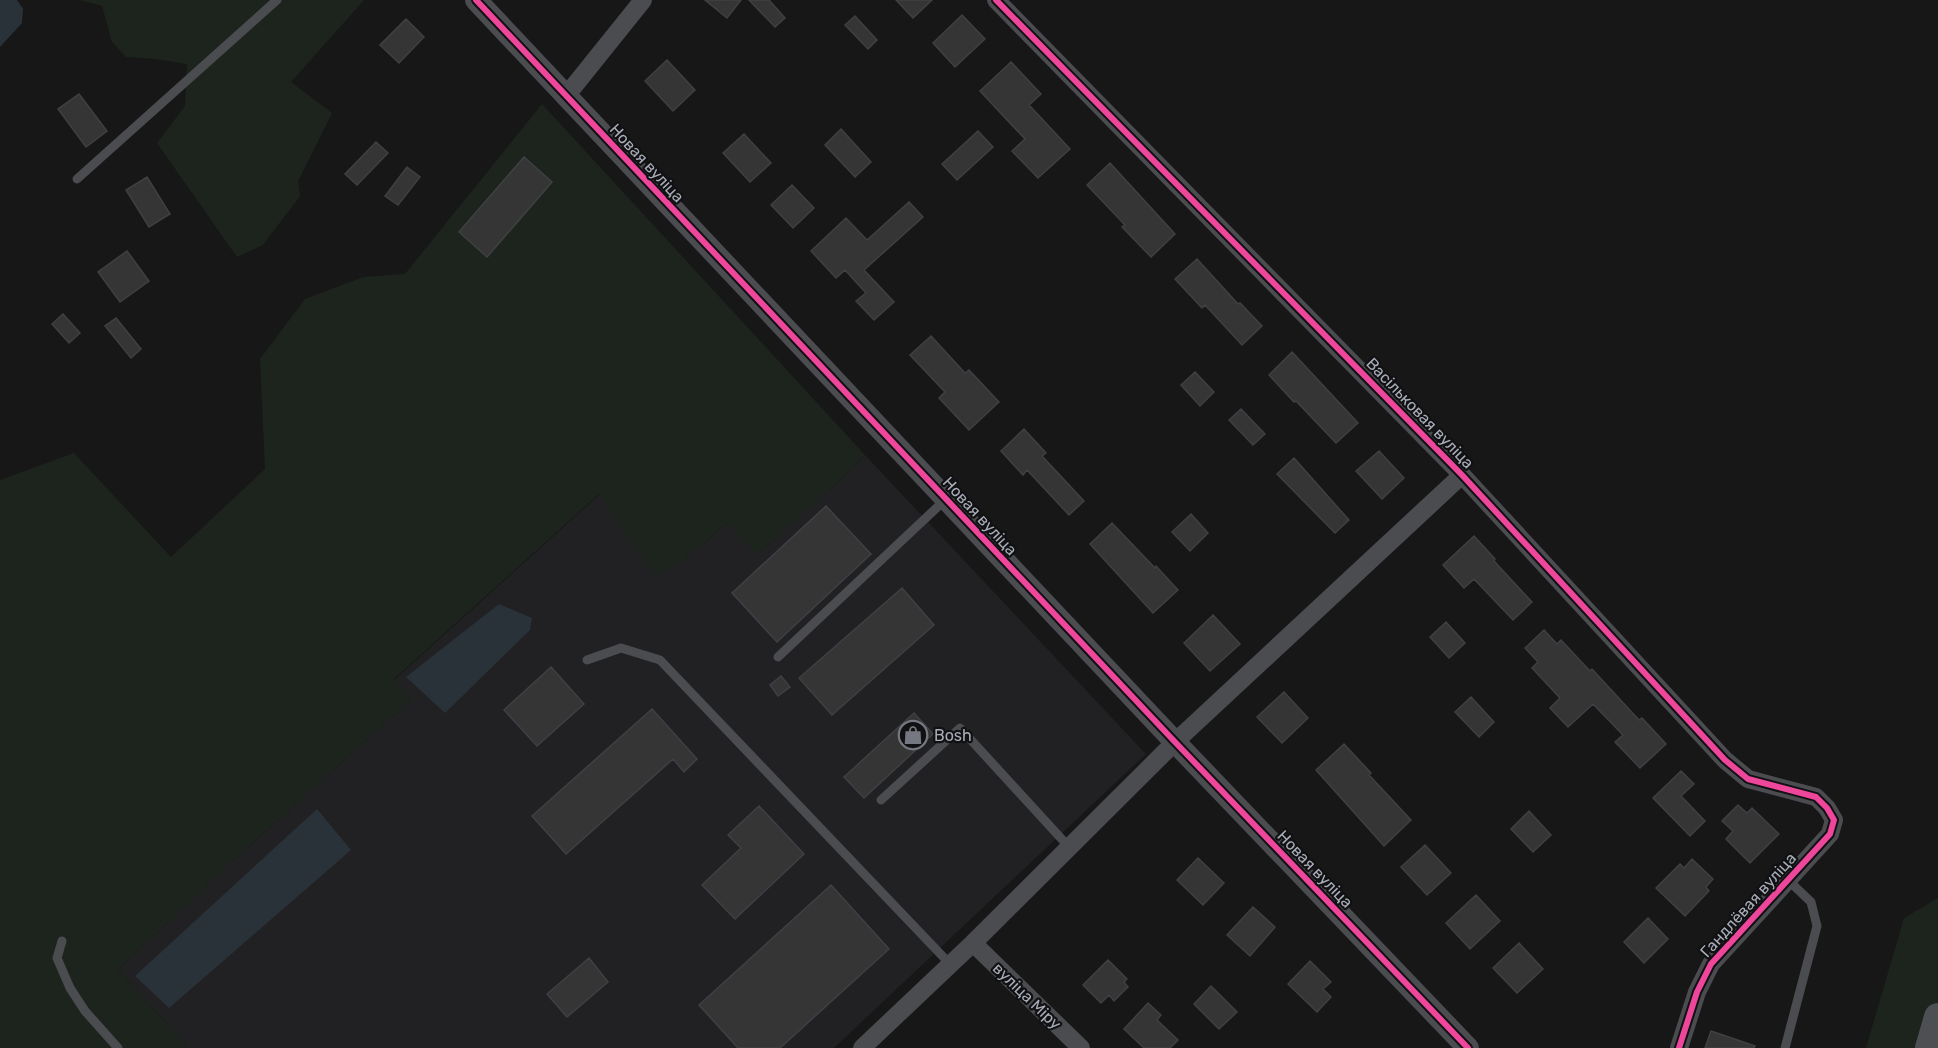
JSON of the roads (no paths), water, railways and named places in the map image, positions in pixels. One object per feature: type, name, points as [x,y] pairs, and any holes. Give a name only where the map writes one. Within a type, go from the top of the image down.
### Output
[{"type":"main road","points":[[1929,1048],[1938,1017]]},
{"type":"street","name":"Новая вуліца","points":[[476,0],[1174,742],[1468,1048]]},
{"type":"street","points":[[566,96],[643,0]]},
{"type":"street","name":"Васільковая вуліца","points":[[996,0],[1462,475],[1725,760],[1748,779],[1816,797],[1827,808],[1834,820]]},
{"type":"street","points":[[862,1048],[973,943],[1174,742],[1462,475]]},
{"type":"street","name":"Гандлёвая вуліца","points":[[1679,1048],[1697,992],[1712,964],[1830,834],[1834,820]]},
{"type":"street","name":"вуліца Міру","points":[[973,943],[1081,1048]]},
{"type":"lane","points":[[77,179],[277,0]]},
{"type":"lane","points":[[778,657],[946,499]]},
{"type":"lane","points":[[587,660],[621,648],[660,660],[950,964]]},
{"type":"lane","points":[[881,800],[960,728],[1069,847]]},
{"type":"lane","points":[[1785,1048],[1817,926],[1811,902],[1788,880]]},
{"type":"lane","points":[[62,941],[57,958],[70,988],[85,1011],[118,1048]]},
{"type":"place","name":"Bosh","points":[[913,735]]}]
